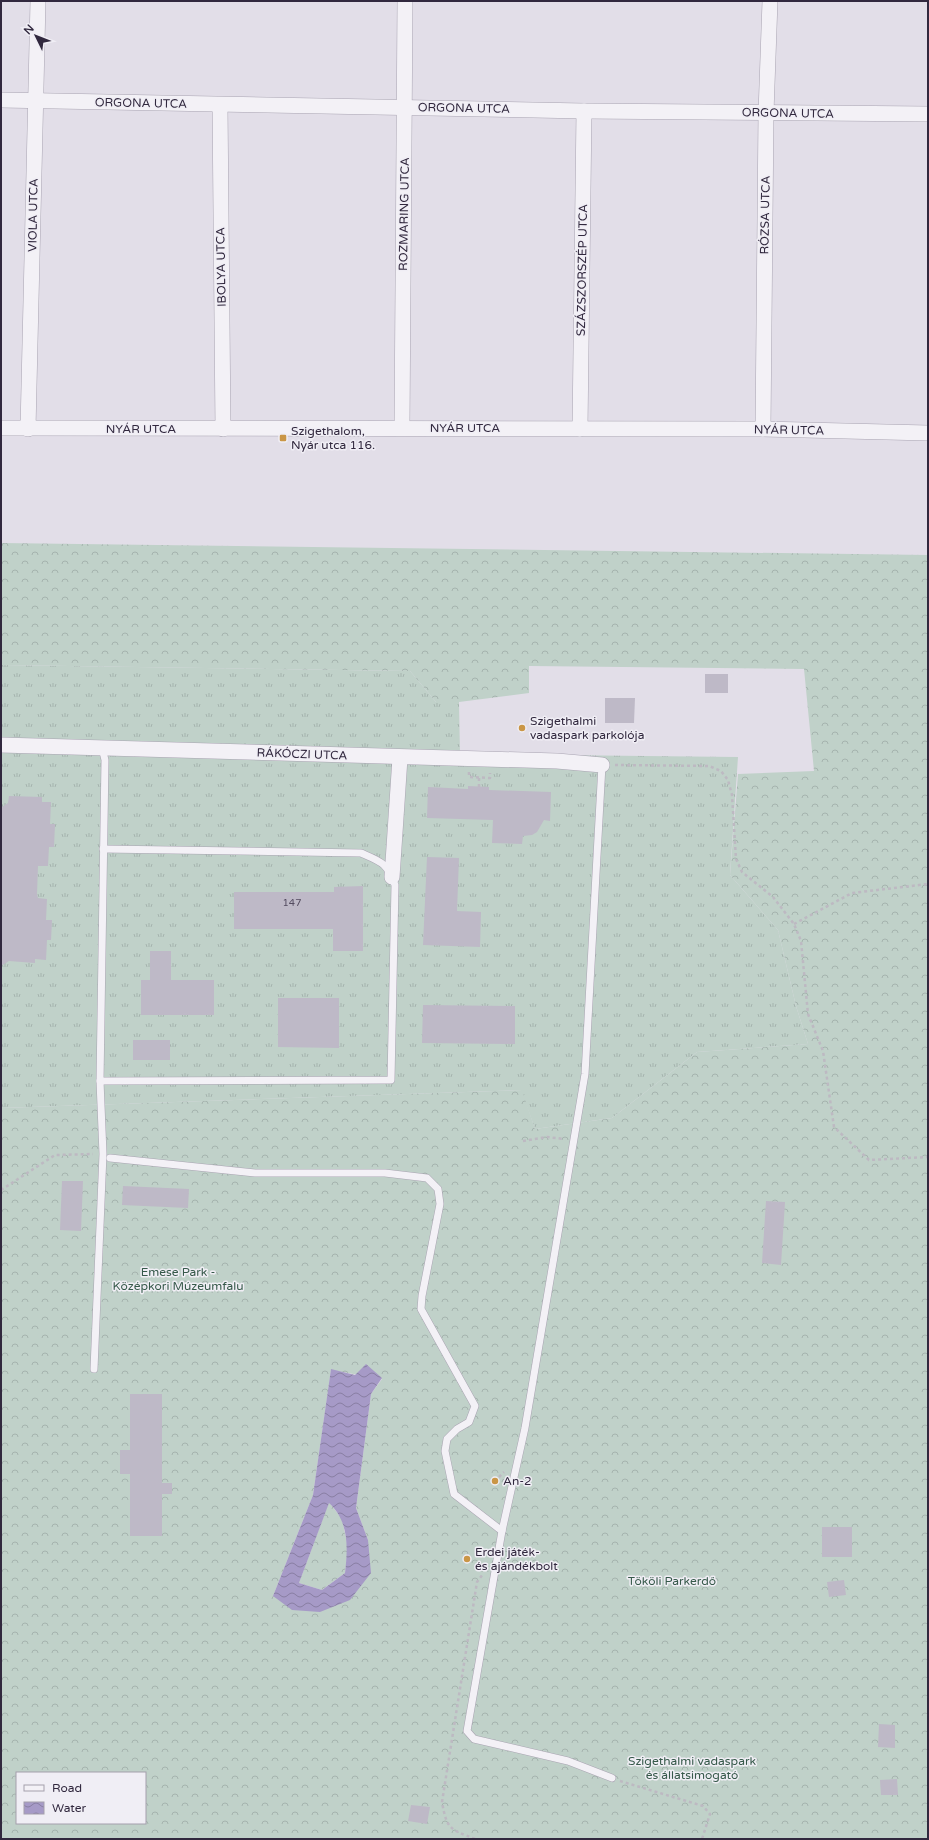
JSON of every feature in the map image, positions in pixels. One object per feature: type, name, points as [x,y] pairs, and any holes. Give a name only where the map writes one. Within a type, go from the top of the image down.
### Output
[{"type":"street","name":"VIOLA UTCA","points":[[28,429],[38,1]]},
{"type":"street","name":"ROZMARING UTCA","points":[[402,427],[405,1]]},
{"type":"street","name":"RÓZSA UTCA","points":[[763,429],[766,113],[770,1]]},
{"type":"street","name":"ORGONA UTCA","points":[[1,100],[220,105],[405,106],[584,111],[928,114]]},
{"type":"street","name":"IBOLYA UTCA","points":[[220,105],[223,429]]},
{"type":"street","name":"SZÁZSZORSZÉP UTCA","points":[[580,428],[584,111]]},
{"type":"street","name":"NYÁR UTCA","points":[[1,428],[223,429],[402,427],[763,429],[928,434]]},
{"type":"street","name":"RÁKÓCZI UTCA","points":[[1,746],[400,758],[557,761],[602,765]]},
{"type":"street","points":[[392,877],[400,758]]},
{"type":"lane","points":[[94,1369],[103,1154],[100,1081],[105,760],[102,748]]},
{"type":"lane","points":[[602,765],[585,1074],[551,1265],[525,1428],[502,1531],[467,1731],[474,1739],[568,1761],[612,1778]]},
{"type":"lane","points":[[100,1081],[391,1080],[395,885],[390,870],[377,860],[361,853],[103,849]]},
{"type":"lane","points":[[110,1158],[255,1173],[385,1173],[427,1178],[438,1188],[440,1204],[422,1296],[421,1309],[475,1406],[469,1422],[457,1429],[447,1439],[445,1451],[454,1494],[502,1531]]},
{"type":"path","points":[[602,765],[710,766],[721,771],[728,780],[732,795],[736,859],[742,872],[773,897],[794,924],[801,941],[808,1014],[823,1051],[834,1127],[869,1160],[928,1156]]},
{"type":"path","points":[[479,777],[479,787]]},
{"type":"path","points":[[794,924],[852,892],[928,884]]},
{"type":"path","points":[[523,1141],[548,1136],[574,1141]]},
{"type":"path","points":[[1,1190],[55,1155],[103,1154]]},
{"type":"path","points":[[612,1778],[703,1806],[710,1814],[702,1839]]},
{"type":"green space","name":"Tököli Parkerdő","points":[[1,543],[928,555],[928,1839],[1,1839],[1,1108],[522,1090],[535,1129],[612,1118],[697,1052],[808,1044],[796,1006],[778,930],[730,875],[738,774],[814,771],[804,669],[529,666],[529,693],[459,702],[436,702],[410,671],[1,665]],"holes":[[[331,1370],[382,1379],[371,1394],[356,1508],[368,1540],[320,1612],[273,1596],[313,1495]]]},
{"type":"green space","points":[[1,665],[410,671],[436,702],[459,702],[460,754],[738,757],[730,875],[778,930],[796,1006],[808,1044],[697,1052],[612,1118],[535,1129],[521,1090],[1,1108]]},
{"type":"green space","points":[[329,1502],[342,1519],[348,1548],[345,1573],[322,1590],[299,1583]]},
{"type":"water","points":[[366,1364],[382,1378],[371,1394],[356,1508],[368,1540],[371,1573],[350,1600],[320,1612],[292,1610],[273,1596],[313,1495],[331,1369],[355,1375]],"holes":[[[329,1503],[336,1510],[344,1526],[346,1535],[347,1554],[345,1573],[322,1590],[299,1583]]]},
{"type":"building","points":[[705,674],[728,674],[728,693],[705,693]]},
{"type":"building","points":[[605,698],[635,698],[634,723],[605,723]]},
{"type":"building","points":[[468,786],[489,787],[489,790],[551,792],[550,821],[544,820],[537,832],[532,835],[523,836],[522,844],[492,843],[493,820],[427,818],[428,787],[468,789]]},
{"type":"building","points":[[9,796],[42,797],[42,802],[51,802],[50,824],[55,824],[54,847],[49,847],[48,866],[38,866],[37,894],[38,898],[47,899],[46,920],[52,920],[51,940],[47,940],[46,960],[35,959],[35,963],[9,961],[1,966],[1,808],[8,803]]},
{"type":"building","points":[[427,857],[459,858],[457,911],[481,912],[480,947],[423,945]]},
{"type":"building","points":[[363,886],[363,951],[333,951],[333,929],[234,929],[234,892],[334,892],[334,887]]},
{"type":"building","points":[[150,951],[171,951],[171,980],[214,980],[214,1015],[141,1015],[141,980],[150,980]]},
{"type":"building","points":[[278,998],[339,998],[339,1048],[278,1047]]},
{"type":"building","points":[[423,1005],[515,1006],[515,1044],[422,1043]]},
{"type":"building","points":[[133,1040],[170,1040],[170,1060],[133,1060]]},
{"type":"building","points":[[62,1181],[83,1181],[81,1231],[60,1230]]},
{"type":"building","points":[[123,1186],[189,1189],[188,1208],[122,1205]]},
{"type":"building","points":[[766,1201],[785,1202],[781,1265],[762,1263]]},
{"type":"building","points":[[130,1394],[162,1394],[162,1483],[172,1483],[172,1494],[162,1494],[162,1536],[130,1536],[130,1474],[120,1474],[120,1450],[130,1450]]},
{"type":"building","points":[[822,1527],[852,1527],[852,1557],[822,1557]]},
{"type":"building","points":[[844,1580],[846,1595],[829,1597],[827,1582]]},
{"type":"building","points":[[879,1724],[895,1725],[895,1748],[878,1747]]},
{"type":"building","points":[[897,1779],[898,1795],[881,1795],[880,1780]]},
{"type":"building","points":[[411,1805],[430,1807],[427,1824],[408,1821]]},
{"type":"place","name":"Szigethalom, Nyár utca 116.","points":[[283,438]]},
{"type":"place","name":"Szigethalmi vadaspark parkolója","points":[[522,728]]},
{"type":"place","name":"An-2","points":[[495,1481]]},
{"type":"place","name":"Erdei játék- és ajándékbolt","points":[[467,1559]]},
{"type":"park label","name":"Emese Park - Középkori Múzeumfalu","points":[[178,1279]]},
{"type":"park label","name":"Szigethalmi vadaspark és állatsimogató","points":[[692,1768]]}]
